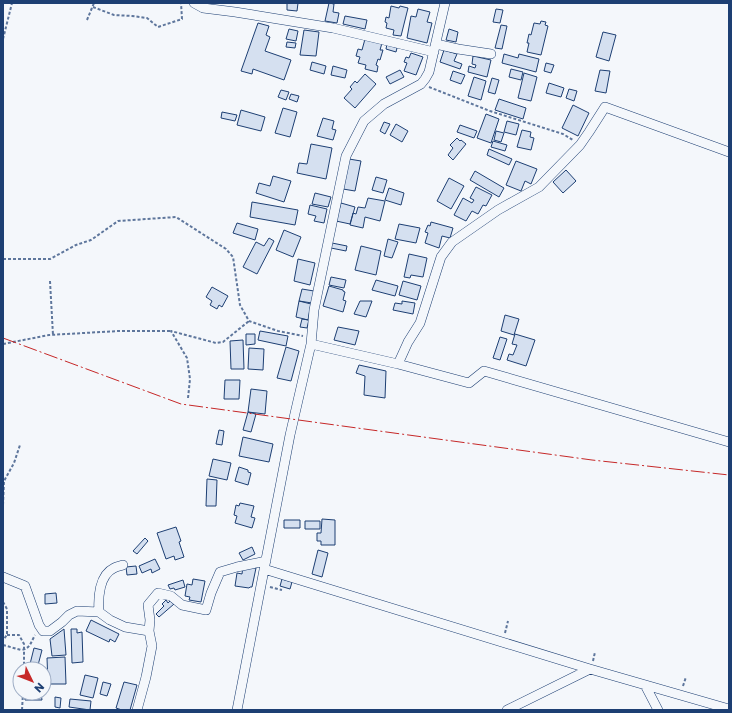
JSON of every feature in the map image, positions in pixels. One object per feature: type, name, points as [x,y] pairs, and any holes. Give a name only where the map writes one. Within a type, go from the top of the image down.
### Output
[{"type":"street","points":[[194,3],[203,8],[236,7],[435,48],[458,49],[491,54]]},
{"type":"street","points":[[237,710],[290,435],[311,341],[314,310],[346,156],[364,121],[384,104],[421,84],[425,79],[429,72],[445,3]]},
{"type":"street","points":[[398,364],[408,342],[420,323],[441,257],[452,242],[498,210],[539,187],[580,145],[605,107],[729,152]]},
{"type":"street","points":[[311,341],[469,383],[484,371],[729,442]]},
{"type":"street","points":[[99,612],[100,591],[104,578],[112,568],[123,564]]},
{"type":"street","points":[[137,710],[146,677],[152,646],[149,631],[150,620],[148,605],[158,593],[171,596],[182,605],[209,614],[211,593],[220,572],[237,567],[265,565],[502,642],[729,710]]},
{"type":"street","points":[[3,577],[25,586],[39,626],[43,631],[50,631],[69,615],[77,611],[99,612],[110,620],[125,627],[149,631]]},
{"type":"street","points":[[507,710],[590,669]]},
{"type":"street","points":[[645,685],[658,710]]},
{"type":"path","points":[[3,39],[12,3]]},
{"type":"path","points":[[87,20],[94,3]]},
{"type":"path","points":[[93,7],[114,14],[147,18],[158,27],[182,19],[181,3]]},
{"type":"path","points":[[421,84],[490,111],[563,134],[580,145]]},
{"type":"path","points":[[3,259],[50,259],[76,245],[91,240],[118,221],[176,217],[226,249],[234,257],[240,305],[249,321],[311,341]]},
{"type":"path","points":[[50,281],[53,335]]},
{"type":"path","points":[[3,344],[53,335],[119,331],[171,332],[216,343],[223,342],[249,321]]},
{"type":"path","points":[[171,332],[187,358],[190,379],[188,398]]},
{"type":"path","points":[[3,505],[4,481],[14,463],[20,445]]},
{"type":"path","points":[[261,584],[282,590]]},
{"type":"path","points":[[3,602],[7,609],[7,635],[3,640]]},
{"type":"path","points":[[502,642],[508,621]]},
{"type":"path","points":[[3,645],[24,650],[29,647],[39,626]]},
{"type":"path","points":[[7,635],[19,635],[24,644],[24,661]]},
{"type":"building","points":[[287,3],[298,3],[297,11],[287,10]]},
{"type":"building","points":[[329,3],[334,4],[333,12],[339,13],[337,23],[325,21]]},
{"type":"building","points":[[391,6],[408,8],[401,36],[393,35],[394,30],[386,28],[386,17],[389,18]]},
{"type":"building","points":[[418,9],[430,12],[427,22],[432,23],[427,43],[407,38],[411,16],[416,17]]},
{"type":"building","points":[[496,9],[503,10],[500,23],[493,22]]},
{"type":"building","points":[[345,16],[367,20],[365,29],[343,24]]},
{"type":"building","points":[[541,21],[546,22],[545,25],[548,26],[541,55],[527,52],[529,34],[531,35],[534,23],[540,24]]},
{"type":"building","points":[[258,23],[269,26],[266,35],[270,37],[265,51],[291,60],[284,80],[253,69],[252,74],[241,71]]},
{"type":"building","points":[[501,25],[507,26],[502,49],[495,48]]},
{"type":"building","points":[[289,29],[298,31],[296,41],[286,39]]},
{"type":"building","points":[[449,29],[458,32],[456,42],[446,40]]},
{"type":"building","points":[[304,30],[319,32],[316,56],[300,55]]},
{"type":"building","points":[[603,32],[616,35],[609,61],[596,57]]},
{"type":"building","points":[[365,39],[382,43],[380,50],[383,50],[380,60],[378,59],[376,65],[378,66],[377,72],[365,69],[366,65],[358,63],[360,57],[356,56],[358,49],[362,50]]},
{"type":"building","points":[[287,42],[296,43],[295,48],[286,47]]},
{"type":"building","points":[[387,44],[397,48],[396,52],[386,49]]},
{"type":"building","points":[[444,50],[457,54],[454,61],[462,64],[460,69],[440,62]]},
{"type":"building","points":[[411,53],[423,57],[416,75],[404,71],[407,63],[404,62],[406,57],[409,58]]},
{"type":"building","points":[[504,54],[518,58],[519,54],[539,59],[536,72],[502,63]]},
{"type":"building","points":[[473,56],[491,60],[487,77],[468,72],[469,66],[475,68],[476,65],[472,64]]},
{"type":"building","points":[[312,62],[326,66],[324,74],[310,70]]},
{"type":"building","points":[[546,63],[554,65],[551,73],[544,71]]},
{"type":"building","points":[[333,66],[347,70],[345,78],[331,75]]},
{"type":"building","points":[[511,69],[523,72],[521,80],[509,77]]},
{"type":"building","points":[[400,70],[404,77],[390,84],[386,77]]},
{"type":"building","points":[[600,70],[610,71],[606,93],[595,91]]},
{"type":"building","points":[[453,71],[465,75],[461,84],[450,80]]},
{"type":"building","points":[[524,73],[537,77],[531,101],[518,98]]},
{"type":"building","points":[[365,74],[376,84],[355,108],[344,98],[352,89],[350,87],[355,81],[357,83]]},
{"type":"building","points":[[474,77],[486,81],[481,100],[468,96]]},
{"type":"building","points":[[492,78],[499,80],[495,94],[488,92]]},
{"type":"building","points":[[549,83],[564,88],[561,97],[546,93]]},
{"type":"building","points":[[569,89],[577,91],[574,101],[566,98]]},
{"type":"building","points":[[281,90],[289,92],[286,100],[278,97]]},
{"type":"building","points":[[291,94],[299,96],[297,102],[289,99]]},
{"type":"building","points":[[499,99],[526,108],[523,119],[495,110]]},
{"type":"building","points":[[573,105],[589,113],[578,136],[562,128]]},
{"type":"building","points":[[283,108],[297,112],[290,137],[275,133]]},
{"type":"building","points":[[241,110],[265,117],[261,131],[237,125]]},
{"type":"building","points":[[222,112],[237,115],[235,121],[221,118]]},
{"type":"building","points":[[486,114],[499,119],[491,143],[477,138]]},
{"type":"building","points":[[323,118],[334,121],[332,129],[336,130],[333,140],[317,136]]},
{"type":"building","points":[[507,121],[519,124],[516,135],[504,132]]},
{"type":"building","points":[[384,122],[390,124],[385,134],[380,131]]},
{"type":"building","points":[[396,124],[408,131],[402,142],[390,135]]},
{"type":"building","points":[[460,125],[477,131],[474,138],[457,132]]},
{"type":"building","points":[[522,130],[531,132],[530,137],[534,138],[531,150],[517,147]]},
{"type":"building","points":[[496,131],[504,133],[501,142],[494,140]]},
{"type":"building","points":[[457,138],[466,144],[453,160],[448,155],[453,148],[450,145]]},
{"type":"building","points":[[493,141],[507,145],[505,151],[491,147]]},
{"type":"building","points":[[311,144],[332,148],[326,179],[297,173],[299,163],[307,164]]},
{"type":"building","points":[[489,149],[512,159],[509,165],[487,155]]},
{"type":"building","points":[[349,159],[361,161],[355,191],[343,189]]},
{"type":"building","points":[[516,161],[537,169],[531,184],[525,181],[521,191],[506,185]]},
{"type":"building","points":[[566,170],[576,181],[563,193],[553,182]]},
{"type":"building","points":[[475,171],[504,188],[499,197],[470,180]]},
{"type":"building","points":[[273,176],[291,181],[284,202],[256,193],[259,183],[270,186]]},
{"type":"building","points":[[376,177],[387,180],[383,193],[372,190]]},
{"type":"building","points":[[449,178],[464,186],[451,209],[437,201]]},
{"type":"building","points":[[476,187],[492,195],[486,206],[483,205],[478,214],[472,211],[466,221],[454,215],[463,198],[472,203],[474,200],[470,198]]},
{"type":"building","points":[[389,188],[404,193],[401,205],[385,200]]},
{"type":"building","points":[[315,193],[331,197],[328,207],[312,204]]},
{"type":"building","points":[[368,198],[385,201],[380,221],[365,217],[363,228],[350,225],[353,213],[356,214],[358,207],[365,208]]},
{"type":"building","points":[[252,202],[298,210],[295,225],[250,217]]},
{"type":"building","points":[[341,203],[355,207],[350,224],[336,221]]},
{"type":"building","points":[[310,205],[327,209],[324,223],[314,221],[316,216],[308,214]]},
{"type":"building","points":[[431,222],[453,228],[450,238],[442,236],[439,248],[425,243],[428,233],[425,232],[428,225],[430,226]]},
{"type":"building","points":[[237,223],[258,229],[255,240],[233,233]]},
{"type":"building","points":[[399,224],[420,228],[416,243],[395,239]]},
{"type":"building","points":[[284,230],[301,237],[293,257],[276,250]]},
{"type":"building","points":[[269,238],[274,241],[257,274],[243,267],[256,242],[264,246]]},
{"type":"building","points":[[388,239],[398,242],[392,258],[384,256]]},
{"type":"building","points":[[332,243],[347,246],[346,251],[331,248]]},
{"type":"building","points":[[361,246],[381,251],[376,275],[355,270]]},
{"type":"building","points":[[409,254],[427,258],[423,277],[411,275],[410,278],[404,277]]},
{"type":"building","points":[[298,259],[315,263],[310,285],[294,281]]},
{"type":"building","points":[[331,277],[346,280],[344,288],[329,285]]},
{"type":"building","points":[[376,280],[398,286],[395,296],[372,290]]},
{"type":"building","points":[[403,281],[421,286],[417,300],[399,295]]},
{"type":"building","points":[[329,286],[345,292],[343,300],[346,301],[343,312],[323,306]]},
{"type":"building","points":[[212,287],[228,296],[222,307],[219,305],[217,309],[210,305],[212,301],[206,297]]},
{"type":"building","points":[[302,289],[314,291],[312,303],[299,301]]},
{"type":"building","points":[[299,301],[311,304],[308,320],[296,317]]},
{"type":"building","points":[[360,301],[372,301],[366,317],[354,314]]},
{"type":"building","points":[[402,301],[415,303],[413,314],[393,310],[395,303],[402,304]]},
{"type":"building","points":[[505,315],[519,319],[514,335],[501,331]]},
{"type":"building","points":[[302,319],[309,320],[307,328],[300,327]]},
{"type":"building","points":[[338,327],[359,331],[355,345],[334,340]]},
{"type":"building","points":[[260,331],[288,336],[286,346],[258,340]]},
{"type":"building","points":[[246,334],[255,334],[255,344],[246,345]]},
{"type":"building","points":[[515,334],[535,340],[526,366],[507,360],[509,354],[513,355],[517,345],[512,344]]},
{"type":"building","points":[[500,337],[507,339],[500,360],[493,358]]},
{"type":"building","points":[[243,340],[244,369],[231,369],[230,341]]},
{"type":"building","points":[[286,347],[299,351],[291,381],[277,378]]},
{"type":"building","points":[[249,348],[264,349],[263,370],[248,369]]},
{"type":"building","points":[[359,365],[386,371],[385,398],[364,395],[365,376],[356,373]]},
{"type":"building","points":[[225,380],[240,380],[239,399],[224,399]]},
{"type":"building","points":[[251,389],[267,391],[265,414],[248,412]]},
{"type":"building","points":[[248,412],[256,414],[251,432],[243,430]]},
{"type":"building","points":[[219,430],[224,431],[222,445],[216,444]]},
{"type":"building","points":[[243,437],[273,444],[269,462],[239,456]]},
{"type":"building","points":[[213,459],[231,463],[227,480],[209,476]]},
{"type":"building","points":[[239,467],[248,470],[248,472],[251,473],[248,485],[235,481]]},
{"type":"building","points":[[207,479],[217,480],[216,506],[206,506]]},
{"type":"building","points":[[240,503],[254,506],[251,517],[255,518],[252,528],[235,523],[237,516],[234,515],[236,505],[239,506]]},
{"type":"building","points":[[322,519],[335,520],[335,545],[321,545],[321,541],[317,541],[317,533],[321,533]]},
{"type":"building","points":[[284,520],[300,520],[300,528],[284,528]]},
{"type":"building","points":[[305,521],[320,521],[320,529],[305,529]]},
{"type":"building","points":[[176,527],[181,541],[179,542],[184,557],[175,560],[174,556],[166,559],[157,533]]},
{"type":"building","points":[[145,538],[148,541],[137,554],[133,551]]},
{"type":"building","points":[[252,547],[255,554],[243,560],[239,553]]},
{"type":"building","points":[[318,550],[328,553],[322,577],[312,574]]},
{"type":"building","points":[[155,559],[160,569],[152,573],[151,569],[142,573],[139,566]]},
{"type":"building","points":[[136,566],[137,574],[127,575],[126,567]]},
{"type":"building","points":[[243,566],[256,568],[252,587],[235,586],[237,573],[242,574]]},
{"type":"building","points":[[193,579],[205,581],[201,602],[189,600],[190,597],[185,596],[187,584],[192,585]]},
{"type":"building","points":[[282,579],[292,582],[290,589],[280,586]]},
{"type":"building","points":[[183,580],[185,587],[175,590],[174,588],[170,589],[168,585]]},
{"type":"building","points":[[56,593],[57,603],[45,604],[45,594]]},
{"type":"building","points":[[166,600],[168,603],[170,601],[174,604],[159,617],[156,614],[164,606],[162,604]]},
{"type":"building","points":[[91,620],[119,634],[115,642],[110,639],[109,642],[86,631]]},
{"type":"building","points":[[64,629],[66,655],[52,656],[50,639]]},
{"type":"building","points":[[71,629],[77,629],[77,633],[82,632],[83,662],[72,663]]},
{"type":"building","points":[[34,648],[42,650],[39,661],[31,661]]},
{"type":"building","points":[[65,657],[66,684],[52,684],[52,661],[47,661],[47,658]]},
{"type":"building","points":[[85,675],[98,678],[93,698],[80,695]]},
{"type":"building","points":[[103,682],[111,684],[107,696],[100,694]]},
{"type":"building","points":[[124,682],[137,685],[130,710],[116,708]]},
{"type":"building","points":[[55,697],[61,698],[60,708],[55,707]]},
{"type":"building","points":[[70,699],[91,701],[90,710],[69,707]]},
{"type":"power","points":[[3,338],[181,404],[592,460],[729,475]]}]
